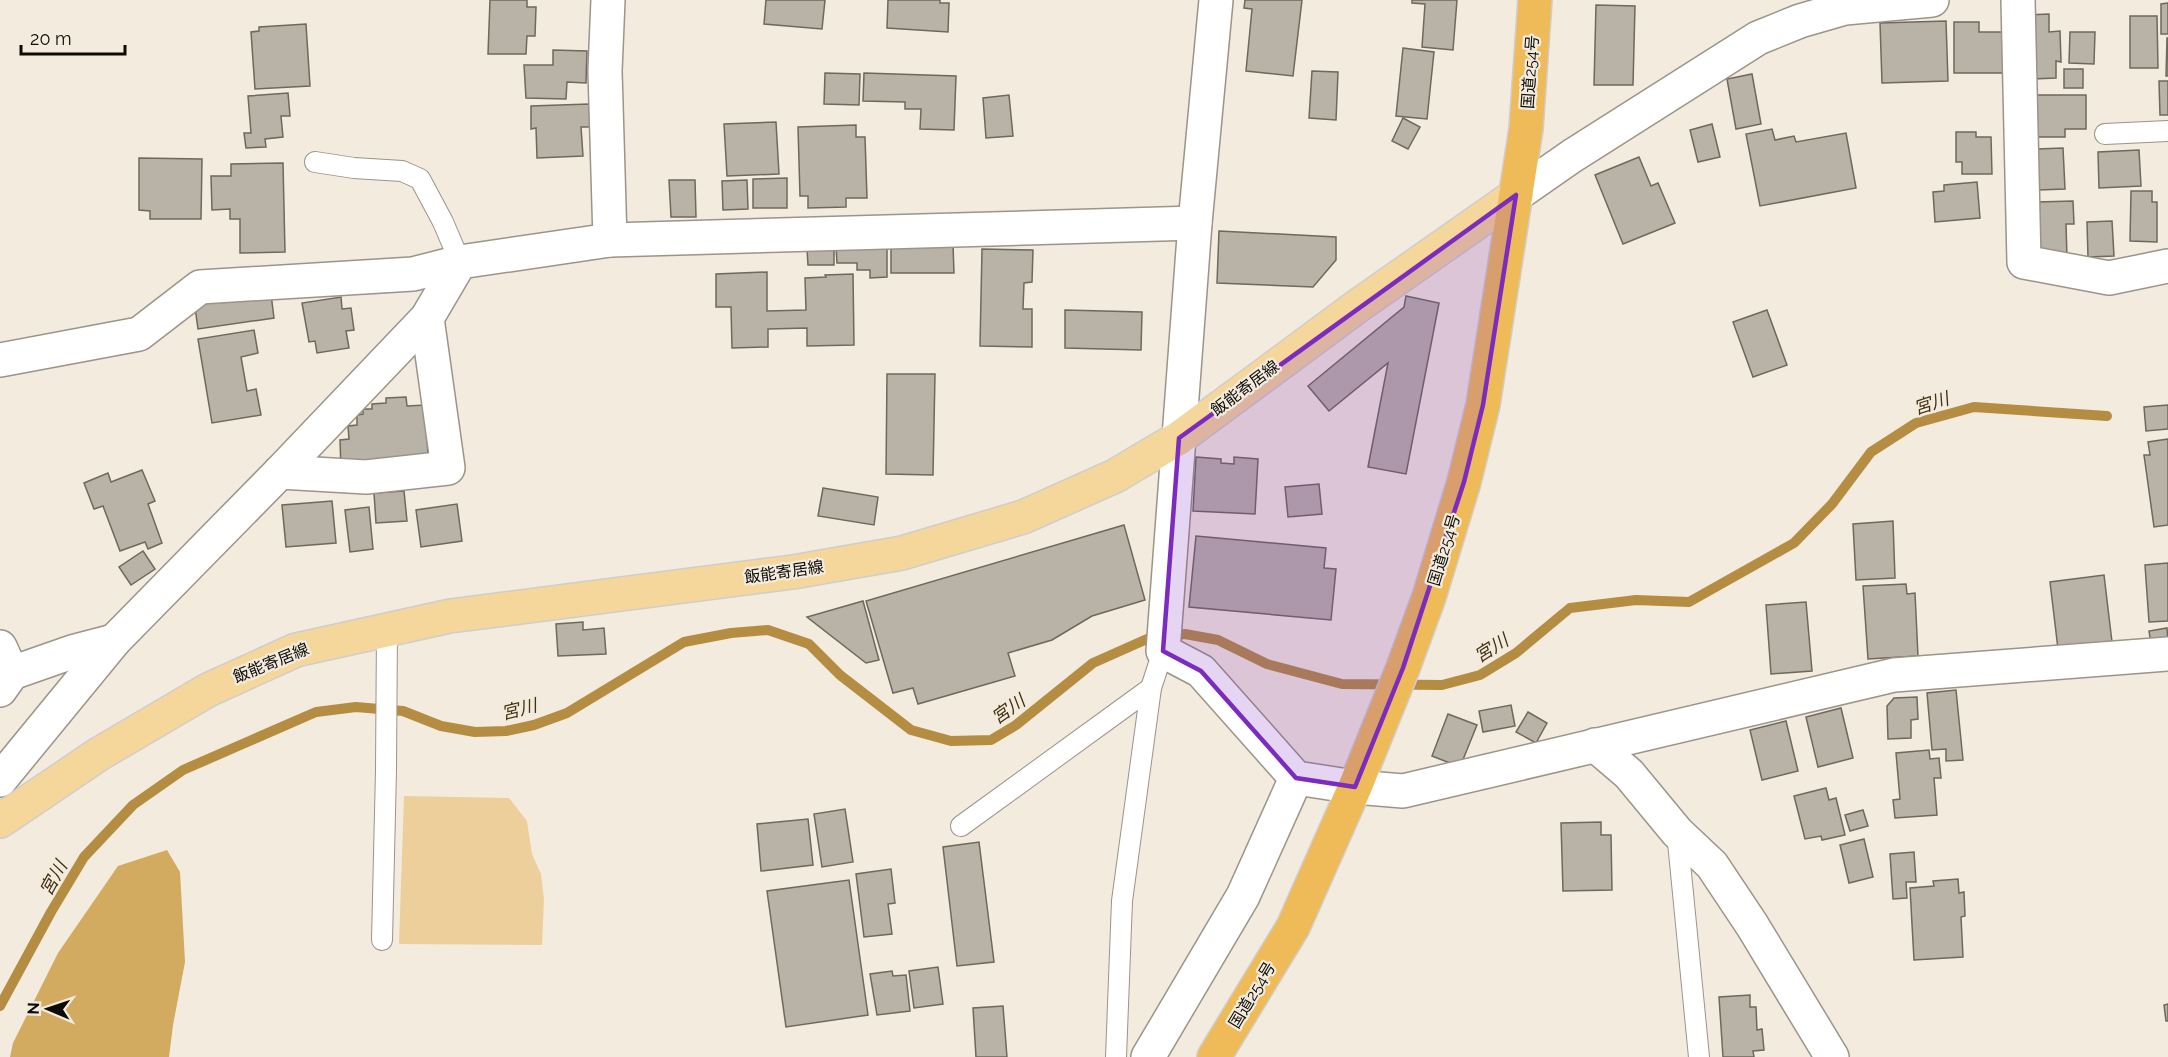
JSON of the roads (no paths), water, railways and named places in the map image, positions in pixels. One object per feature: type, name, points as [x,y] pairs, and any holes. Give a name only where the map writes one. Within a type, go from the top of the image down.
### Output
[{"type":"highway","name":"国道254号","points":[[1214,1057],[1293,927],[1355,787],[1429,597],[1464,482],[1483,405],[1526,129],[1535,0]]},
{"type":"main road","name":"飯能寄居線","points":[[0,821],[99,754],[208,690],[296,650],[450,616],[793,572],[903,553],[1023,517],[1115,476],[1179,438],[1359,305],[1516,195]]},
{"type":"street","points":[[608,0],[605,71],[610,240]]},
{"type":"street","points":[[1216,0],[1195,223],[1164,641],[1201,671],[1296,778],[1355,787],[1403,791],[1894,675],[2168,654]]},
{"type":"street","points":[[1516,195],[1572,156],[1758,38],[1800,21],[1845,8],[1932,0]]},
{"type":"street","points":[[2018,0],[2024,262],[2109,278],[2168,266]]},
{"type":"street","points":[[0,360],[139,334],[200,287],[413,274],[460,262],[610,240],[1195,223]]},
{"type":"street","points":[[0,780],[114,641],[427,318],[460,262]]},
{"type":"street","points":[[280,472],[366,477],[448,468],[427,318]]},
{"type":"street","points":[[4,670],[114,641]]},
{"type":"street","points":[[1595,745],[1629,774],[1677,832],[1712,865],[1752,925],[1832,1057]]},
{"type":"street","points":[[1148,1057],[1243,896],[1296,778]]},
{"type":"lane","points":[[2105,134],[2168,131]]},
{"type":"lane","points":[[315,162],[354,168],[402,171],[420,179],[443,222],[460,262]]},
{"type":"lane","points":[[382,940],[387,629]]},
{"type":"lane","points":[[1116,1057],[1122,901],[1141,748],[1151,688],[1164,641]]},
{"type":"lane","points":[[961,826],[1151,688]]},
{"type":"lane","points":[[1677,832],[1699,1057]]},
{"type":"waterway","name":"宮川","points":[[0,1006],[84,857],[133,805],[183,770],[316,712],[356,707],[403,711],[441,726],[475,732],[506,731],[534,725],[567,713],[684,642],[731,633],[768,630],[809,644],[840,675],[911,730],[951,741],[991,740],[1016,725],[1093,663],[1147,639],[1185,634],[1218,640],[1267,664],[1342,684],[1442,685],[1480,675],[1516,653],[1570,608],[1636,600],[1689,602],[1794,543],[1832,504],[1871,452],[1916,423],[1974,407],[2107,416]]}]
